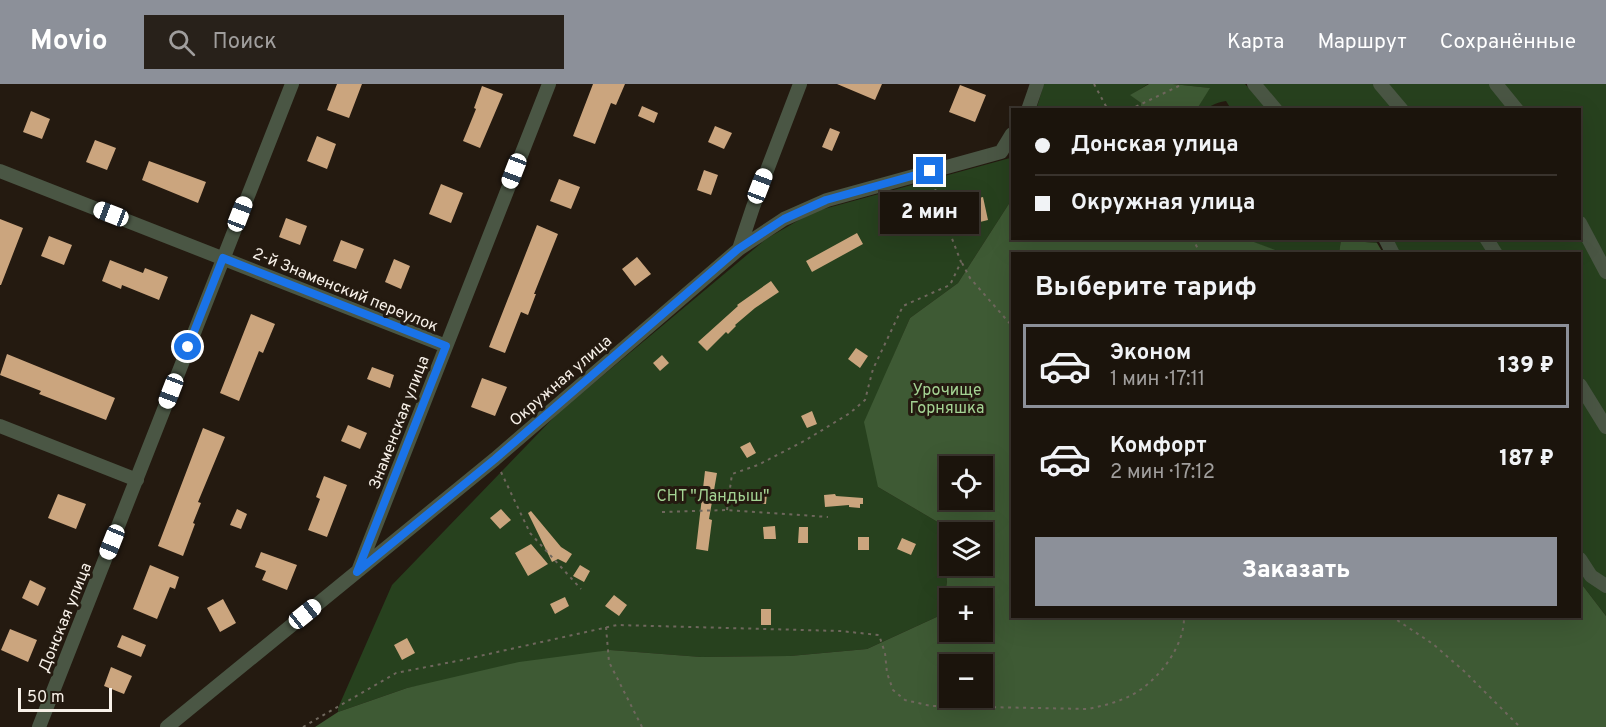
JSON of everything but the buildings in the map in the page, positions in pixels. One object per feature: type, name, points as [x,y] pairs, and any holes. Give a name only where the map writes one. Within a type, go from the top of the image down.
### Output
[{"type":"street","name":"Донская улица","points":[[39,727],[292,84]]},
{"type":"street","name":"Знаменская улица","points":[[357,572],[549,84]]},
{"type":"street","points":[[738,249],[800,84]]},
{"type":"street","points":[[1029,108],[1037,84]]},
{"type":"street","points":[[1254,84],[1274,108]]},
{"type":"street","points":[[1380,84],[1400,108]]},
{"type":"street","points":[[1496,84],[1515,108]]},
{"type":"street","name":"Окружная улица","points":[[167,727],[495,459],[738,249],[784,219],[826,200],[1001,152],[1011,136]]},
{"type":"street","name":"2-й Знаменский переулок","points":[[0,171],[446,346]]},
{"type":"street","points":[[1581,225],[1606,272]]},
{"type":"street","points":[[1581,387],[1606,427]]},
{"type":"street","points":[[0,426],[136,480]]},
{"type":"street","points":[[1581,560],[1592,576],[1606,586]]},
{"type":"path","points":[[1094,84],[1107,108]]},
{"type":"path","points":[[1133,108],[1183,84]]},
{"type":"path","points":[[930,171],[940,210],[970,278],[1011,325]]},
{"type":"path","points":[[726,510],[732,474],[758,465],[806,440],[850,413],[865,400],[873,369],[903,306],[950,285],[962,262]]},
{"type":"path","points":[[495,459],[530,533],[581,589]]},
{"type":"path","points":[[662,512],[726,510],[828,517]]},
{"type":"path","points":[[303,727],[396,673],[617,625],[840,631],[879,635],[893,690],[905,700],[931,706],[1088,709],[1112,704],[1140,690],[1160,671],[1177,647],[1184,618]]},
{"type":"path","points":[[1394,618],[1433,644],[1465,672],[1520,727]]},
{"type":"path","points":[[606,627],[609,663],[642,727]]},
{"type":"green space","points":[[1044,84],[1148,84],[1131,95],[1141,103],[1141,108],[1037,108]]},
{"type":"green space","points":[[1149,84],[1210,88],[1198,108],[1141,108],[1141,103],[1130,95]]},
{"type":"green space","points":[[1173,84],[1245,84],[1266,108],[1230,108],[1226,101],[1198,108],[1209,88]]},
{"type":"green space","points":[[1247,84],[1606,84],[1606,616],[1581,583],[1581,252],[1386,252],[1380,240],[1581,240],[1581,108],[1267,108]]},
{"type":"green space","name":"СНТ \"Ландыш\"","points":[[1011,156],[1011,201],[958,283],[910,318],[890,364],[878,487],[939,523],[939,576],[946,576],[947,582],[946,588],[939,588],[939,616],[867,649],[790,656],[701,657],[610,650],[407,688],[338,712],[392,585],[558,413],[766,239],[813,212]]},
{"type":"green space","name":"Урочище Горняшка","points":[[1011,201],[1011,240],[1249,240],[1280,252],[1011,252],[1011,618],[1581,618],[1581,583],[1606,616],[1606,727],[315,727],[338,712],[407,688],[519,662],[610,650],[701,657],[790,656],[867,649],[939,616],[939,642],[993,642],[993,588],[946,588],[946,576],[993,576],[993,522],[939,523],[878,487],[864,422],[910,318],[958,283]]},
{"type":"green space","points":[[1248,240],[1341,240],[1339,252],[1278,252]]},
{"type":"green space","points":[[1341,240],[1375,240],[1377,243]]},
{"type":"green space","points":[[1341,240],[1377,243],[1382,252],[1339,252]]},
{"type":"route","points":[[188,347],[223,258],[446,346],[357,572],[495,459],[738,249],[784,219],[826,200],[930,171]]}]
